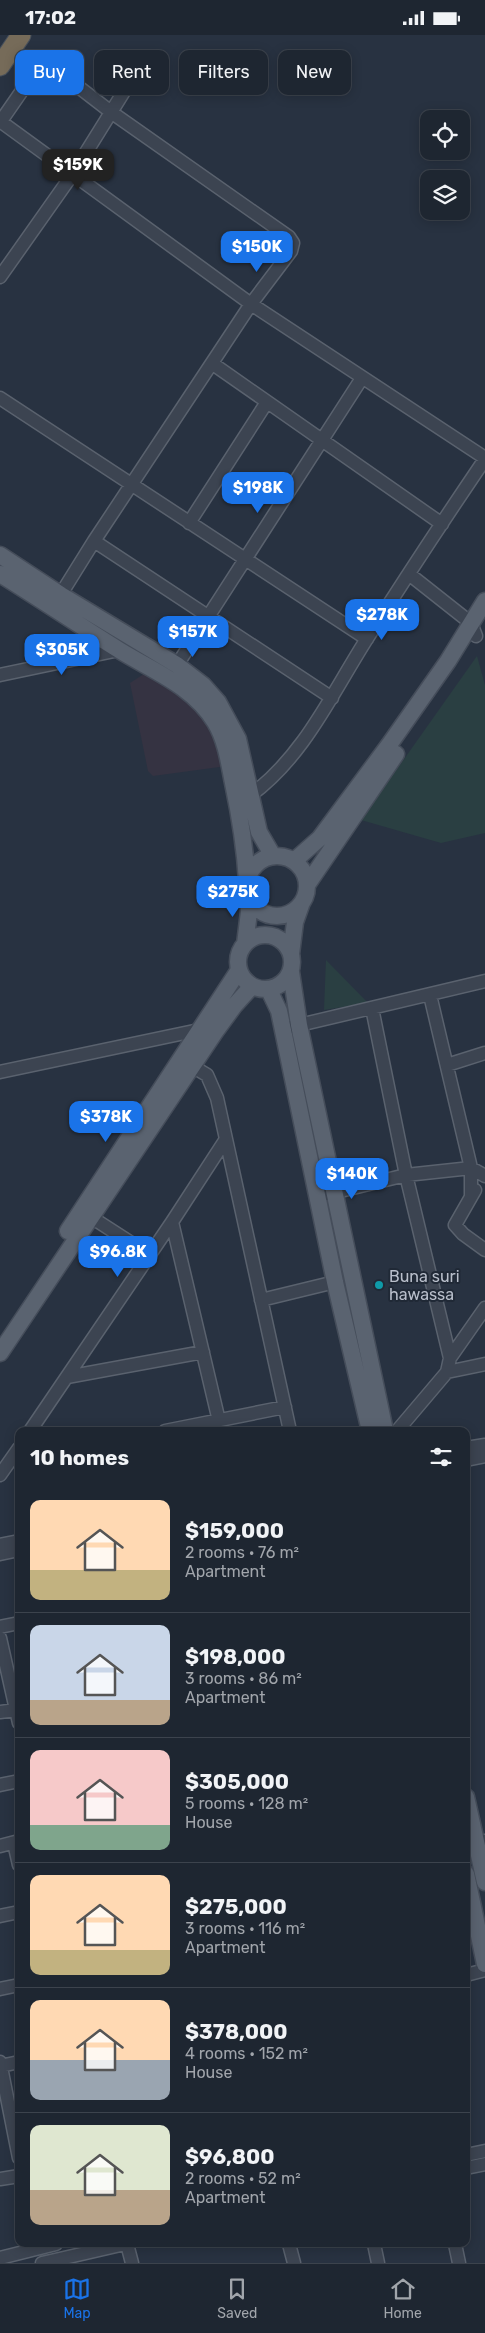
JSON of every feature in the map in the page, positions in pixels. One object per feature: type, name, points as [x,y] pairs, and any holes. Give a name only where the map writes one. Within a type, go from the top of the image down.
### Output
[{"type":"highway","points":[[0,66],[21,35]]},
{"type":"main road","points":[[0,555],[119,650],[203,685],[218,702],[229,720],[243,757],[261,839],[273,856]]},
{"type":"main road","points":[[0,574],[57,601],[181,675],[206,708],[216,724],[228,756],[244,839],[249,912],[245,944]]},
{"type":"main road","points":[[307,885],[478,627],[485,601]]},
{"type":"main road","points":[[294,861],[320,838],[478,627]]},
{"type":"main road","points":[[301,905],[292,912],[282,916],[271,916],[257,908],[247,887],[251,871],[257,863],[273,856],[288,858],[294,861],[305,874],[306,896],[295,922],[291,971],[299,1025],[334,1193],[359,1347],[369,1427]]},
{"type":"main road","points":[[291,953],[285,944],[270,936],[254,937],[245,944],[239,953],[239,969],[248,983],[258,989],[268,990],[278,987],[286,980],[291,971]]},
{"type":"main road","points":[[0,1333],[239,969]]},
{"type":"main road","points":[[0,1353],[192,1066],[234,1006],[252,986]]},
{"type":"main road","points":[[268,990],[279,1011],[335,1281],[359,1347],[384,1427]]},
{"type":"main road","points":[[470,1826],[476,1842],[485,1881]]},
{"type":"main road","points":[[470,1892],[485,1964]]},
{"type":"street","points":[[57,601],[94,541],[252,304],[291,251],[293,243],[289,237],[111,111],[54,68],[45,66],[36,72],[0,121],[252,304],[485,459],[367,639],[332,698],[288,762],[267,783],[251,795]]},
{"type":"street","points":[[0,277],[72,175],[121,95]]},
{"type":"street","points":[[213,364],[323,439],[442,524]]},
{"type":"street","points":[[181,675],[209,618],[244,560],[362,378]]},
{"type":"street","points":[[0,398],[367,639]]},
{"type":"street","points":[[189,523],[267,402]]},
{"type":"street","points":[[94,541],[332,698]]},
{"type":"street","points":[[409,574],[478,627]]},
{"type":"street","points":[[0,675],[119,650]]},
{"type":"street","points":[[283,1030],[485,981]]},
{"type":"street","points":[[430,995],[470,1168],[471,1197]]},
{"type":"street","points":[[372,1008],[406,1175],[450,1358]]},
{"type":"street","points":[[0,1072],[199,1030]]},
{"type":"street","points":[[447,1065],[485,1053]]},
{"type":"street","points":[[192,1066],[207,1075],[212,1084],[226,1139],[289,1427]]},
{"type":"street","points":[[33,1427],[150,1255],[226,1139]]},
{"type":"street","points":[[318,1197],[406,1175],[470,1168],[485,1176],[455,1225],[463,1234],[485,1249]]},
{"type":"street","points":[[91,1217],[150,1255]]},
{"type":"street","points":[[172,1222],[219,1421]]},
{"type":"street","points":[[261,1300],[335,1281]]},
{"type":"street","points":[[400,1427],[447,1372],[450,1358],[485,1308]]},
{"type":"street","points":[[67,1377],[203,1352]]},
{"type":"street","points":[[447,1372],[485,1364]]},
{"type":"street","points":[[187,1427],[284,1407]]},
{"type":"street","points":[[470,1448],[485,1445]]},
{"type":"street","points":[[470,1459],[485,1456]]},
{"type":"street","points":[[0,1475],[9,1461]]},
{"type":"street","points":[[0,1545],[15,1542]]},
{"type":"street","points":[[0,1554],[15,1551]]},
{"type":"street","points":[[0,1627],[15,1624]]},
{"type":"street","points":[[0,1637],[15,1705]]},
{"type":"street","points":[[0,1713],[15,1710]]},
{"type":"street","points":[[0,1785],[15,1782]]},
{"type":"street","points":[[0,1846],[15,1842]]},
{"type":"street","points":[[0,1916],[15,1913]]},
{"type":"street","points":[[470,1974],[485,1970]]},
{"type":"street","points":[[0,1989],[15,1986]]},
{"type":"street","points":[[15,2062],[0,2064],[15,2138]]},
{"type":"street","points":[[470,2154],[485,2151]]},
{"type":"street","points":[[470,2167],[485,2164]]},
{"type":"street","points":[[0,2179],[15,2177]]},
{"type":"street","points":[[0,2258],[44,2247]]},
{"type":"street","points":[[52,2247],[49,2262],[113,2247]]},
{"type":"street","points":[[127,2247],[132,2263]]},
{"type":"street","points":[[290,2247],[294,2263]]},
{"type":"street","points":[[375,2247],[378,2263]]},
{"type":"street","points":[[456,2247],[459,2263]]},
{"type":"shaded area","points":[[147,672],[204,711],[227,766],[153,776],[148,771],[130,683]]},
{"type":"green space","points":[[477,656],[485,685],[485,833],[441,843],[361,820]]},
{"type":"green space","points":[[326,960],[368,1003],[324,1010]]},
{"type":"place","name":"Buna suri hawassa","points":[[379,1285]]}]
